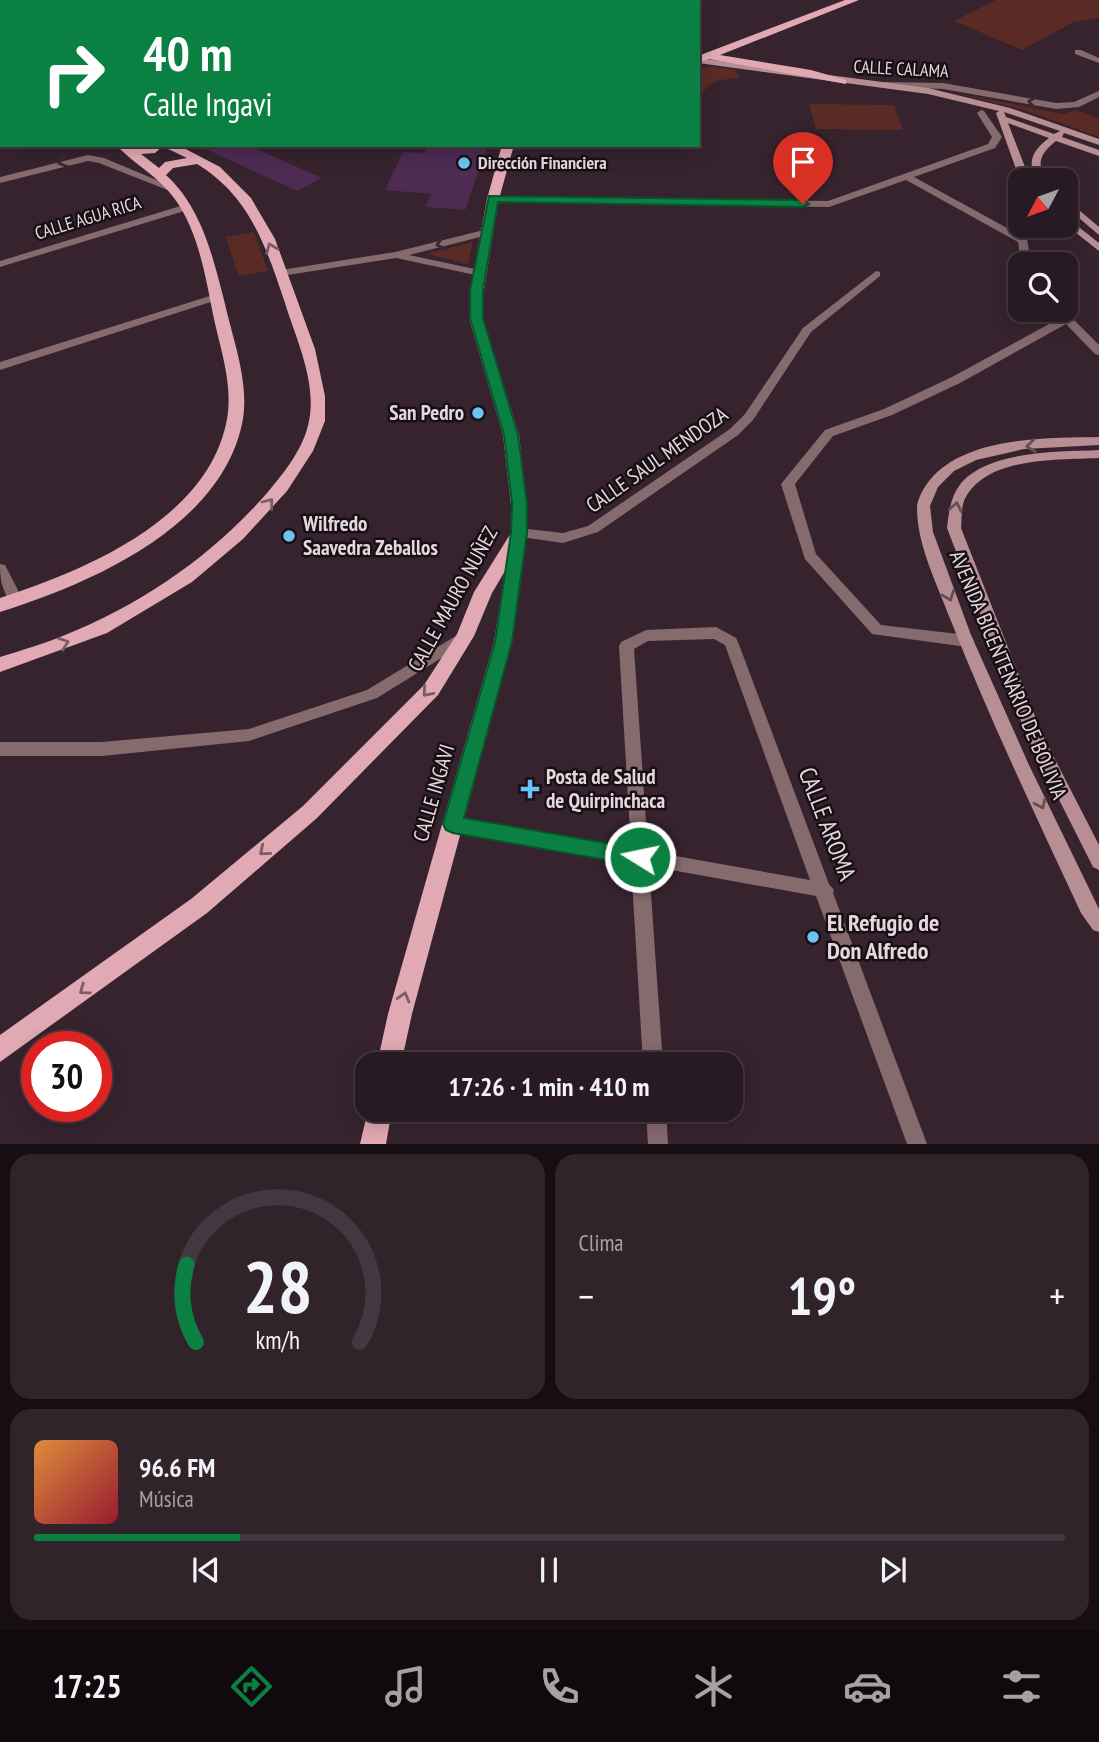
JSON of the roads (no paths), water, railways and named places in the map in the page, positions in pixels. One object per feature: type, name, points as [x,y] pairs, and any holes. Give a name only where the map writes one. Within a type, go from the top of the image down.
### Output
[{"type":"main road","points":[[701,58],[854,0]]},
{"type":"main road","points":[[701,58],[811,73],[842,82]]},
{"type":"main road","name":"CALLE CALAMA","points":[[842,82],[872,85]]},
{"type":"main road","points":[[872,85],[981,113],[1000,113],[1099,153]]},
{"type":"main road","points":[[872,85],[928,91],[1000,113],[1067,129],[1099,142]]},
{"type":"main road","points":[[1000,113],[1020,168]]},
{"type":"main road","points":[[1036,168],[1035,156],[1040,148],[1067,129]]},
{"type":"main road","points":[[125,148],[151,151],[156,147]]},
{"type":"main road","points":[[0,665],[71,641],[144,605],[221,552],[259,515],[298,466],[318,414],[314,372],[281,273],[257,212],[233,182],[203,160],[173,147]]},
{"type":"main road","name":"CALLE MAURO NUÑEZ","points":[[0,1050],[199,906],[310,812],[431,690],[465,636],[484,592],[519,533],[519,504],[511,435],[476,318],[480,273],[493,199],[507,147]]},
{"type":"main road","points":[[0,605],[111,561],[165,527],[223,464],[236,419],[236,393],[216,297],[187,207],[155,167],[125,148]]},
{"type":"main road","points":[[155,167],[203,160]]},
{"type":"main road","points":[[1078,213],[1099,232]]},
{"type":"main road","points":[[1078,230],[1099,248]]},
{"type":"main road","name":"AVENIDA BICENTENARIO DE BOLIVIA","points":[[1099,441],[981,451],[961,459],[933,486],[922,507],[932,550],[967,641],[1087,906],[1099,924]]},
{"type":"main road","name":"AVENIDA BICENTENARIO DE BOLIVIA","points":[[1099,454],[1023,460],[985,469],[957,496],[953,517],[954,528],[1034,733],[1099,862]]},
{"type":"main road","name":"CALLE INGAVI","points":[[392,1052],[503,642],[519,533]]},
{"type":"main road","points":[[373,1143],[377,1122]]},
{"type":"street","points":[[1078,52],[1099,61]]},
{"type":"street","name":"CALLE CALAMA","points":[[872,85],[943,86],[1056,106],[1076,105],[1099,94]]},
{"type":"street","points":[[493,199],[829,204],[909,178],[992,146],[996,137],[981,113]]},
{"type":"street","points":[[0,180],[88,158],[173,189]]},
{"type":"street","points":[[125,170],[155,167]]},
{"type":"street","points":[[909,178],[1023,241],[1024,252]]},
{"type":"street","name":"CALLE AGUA RICA","points":[[0,264],[187,207]]},
{"type":"street","points":[[281,273],[395,255],[488,232]]},
{"type":"street","points":[[395,255],[480,273]]},
{"type":"street","name":"CALLE SAUL MENDOZA","points":[[519,533],[563,538],[593,528],[734,432],[749,417],[807,330],[876,274]]},
{"type":"street","points":[[0,366],[216,297]]},
{"type":"street","points":[[967,641],[877,630],[810,556],[788,484],[829,433],[888,412],[956,380],[1049,322]]},
{"type":"street","points":[[1070,322],[1099,352]]},
{"type":"street","points":[[0,569],[16,600]]},
{"type":"street","name":"CALLE AROMA","points":[[640,857],[626,646],[646,636],[716,633],[732,642],[917,1143]]},
{"type":"street","points":[[0,749],[102,748],[249,735],[372,694],[465,636]]},
{"type":"street","points":[[453,824],[825,890]]},
{"type":"street","points":[[640,857],[652,1052]]},
{"type":"street","points":[[657,1122],[658,1143]]},
{"type":"place","name":"Dirección Financiera","points":[[464,163]]},
{"type":"place","name":"San Pedro","points":[[478,413]]},
{"type":"place","name":"Wilfredo Saavedra Zeballos","points":[[289,536]]},
{"type":"place","name":"Posta de Salud de Quirpinchaca","points":[[530,789]]},
{"type":"place","name":"El Refugio de Don Alfredo","points":[[813,937]]}]
